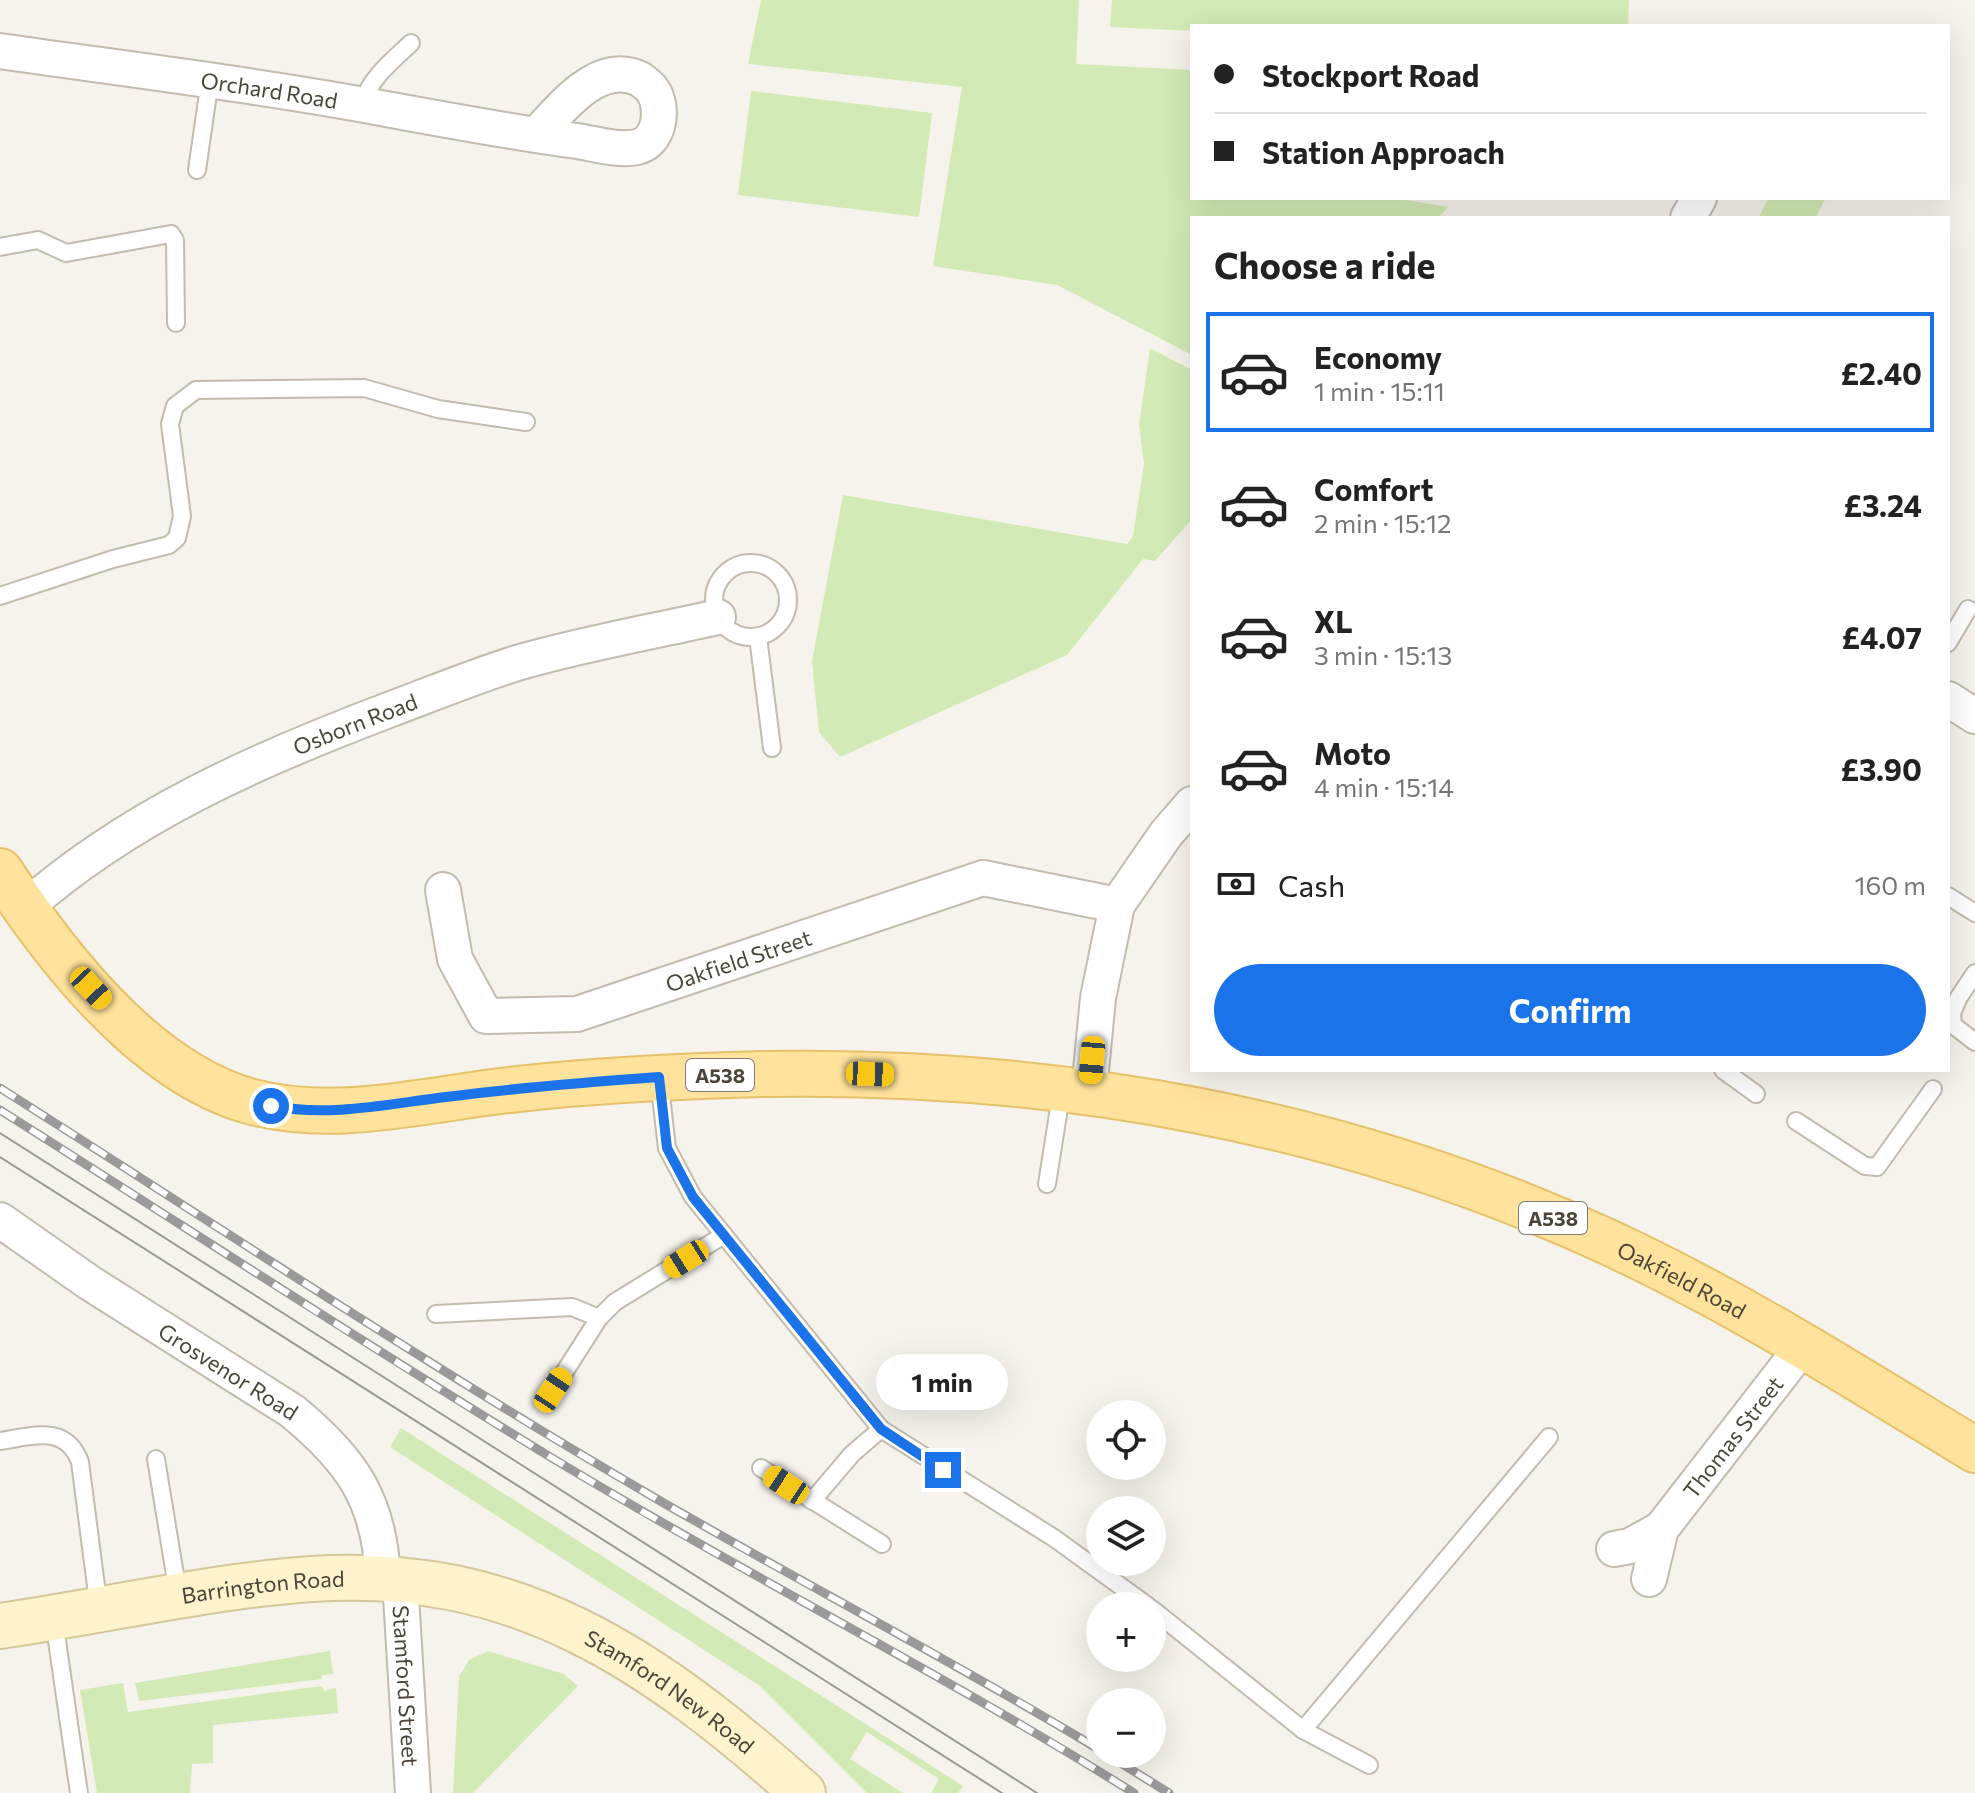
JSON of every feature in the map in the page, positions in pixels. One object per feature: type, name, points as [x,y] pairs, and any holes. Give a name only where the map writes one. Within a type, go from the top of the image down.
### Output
[{"type":"main road","name":"A538","points":[[0,871],[25,908],[139,1040],[188,1075],[245,1100],[291,1110],[352,1111],[521,1088],[659,1077],[884,1075],[1076,1089]]},
{"type":"main road","name":"Oakfield Road","points":[[1076,1089],[1279,1127],[1418,1167],[1540,1212],[1619,1247],[1803,1346],[1975,1450]]},
{"type":"main road","name":"Barrington Road","points":[[0,1626],[310,1579],[392,1579],[491,1594],[526,1607]]},
{"type":"main road","name":"Stamford New Road","points":[[526,1607],[582,1631],[649,1670],[757,1752],[803,1793]]},
{"type":"street","name":"Orchard Road","points":[[0,51],[210,80],[536,135]]},
{"type":"street","name":"Osborn Road","points":[[25,908],[81,861],[139,825],[292,748],[514,664],[718,617]]},
{"type":"street","points":[[1950,700],[1975,716]]},
{"type":"street","points":[[1076,1089],[1117,905],[1166,834],[1190,806]]},
{"type":"street","name":"Oakfield Street","points":[[443,890],[455,959],[486,1016],[577,1014],[983,878],[1117,905]]},
{"type":"street","name":"Grosvenor Road","points":[[0,1220],[90,1283],[292,1411],[319,1433],[339,1454],[366,1494],[392,1579]]},
{"type":"street","name":"Thomas Street","points":[[1614,1549],[1630,1546],[1661,1529],[1803,1346]]},
{"type":"street","name":"Thomas Street","points":[[1649,1579],[1661,1529]]},
{"type":"street","name":"Stamford Street","points":[[392,1579],[413,1793]]},
{"type":"lane","points":[[362,104],[367,88],[411,43]]},
{"type":"lane","points":[[197,170],[210,80]]},
{"type":"lane","points":[[0,247],[38,240],[66,253],[171,234],[175,240],[176,323]]},
{"type":"lane","points":[[0,596],[169,545],[177,538],[182,516],[170,424],[175,406],[196,390],[364,388],[438,409],[526,422]]},
{"type":"lane","points":[[736,565],[764,565],[777,572],[786,586],[789,598],[786,614],[779,626],[758,637],[730,631],[718,617],[714,600],[720,579],[736,565]]},
{"type":"lane","points":[[1950,640],[1968,609]]},
{"type":"lane","points":[[758,637],[772,748]]},
{"type":"lane","points":[[1950,897],[1975,913]]},
{"type":"lane","points":[[1975,973],[1952,1013],[1953,1025],[1975,1042]]},
{"type":"lane","points":[[1726,1072],[1756,1094]]},
{"type":"lane","points":[[659,1077],[667,1148],[693,1197],[881,1429],[1054,1538],[1128,1592]]},
{"type":"lane","points":[[1047,1184],[1076,1089]]},
{"type":"lane","points":[[1796,1121],[1865,1166],[1877,1167],[1933,1089]]},
{"type":"lane","points":[[553,1390],[599,1318],[615,1302],[724,1235]]},
{"type":"lane","points":[[436,1314],[572,1307],[599,1318]]},
{"type":"lane","points":[[812,1501],[852,1454],[881,1429]]},
{"type":"lane","points":[[0,1441],[53,1434],[74,1446],[80,1462],[99,1611]]},
{"type":"lane","points":[[1303,1730],[1549,1437]]},
{"type":"lane","points":[[156,1459],[179,1598]]},
{"type":"lane","points":[[761,1468],[882,1544]]},
{"type":"lane","points":[[54,1618],[79,1793]]},
{"type":"lane","points":[[1166,1621],[1303,1730],[1369,1765]]},
{"type":"green space","points":[[761,0],[1079,0],[1076,64],[1190,70],[1190,200],[1405,200],[1448,207],[1440,216],[1190,216],[1190,354],[1057,285],[933,266],[962,87],[748,64]]},
{"type":"green space","points":[[1112,0],[1629,0],[1628,24],[1190,24],[1190,31],[1110,27]]},
{"type":"green space","points":[[751,91],[932,113],[919,217],[738,195]]},
{"type":"green space","points":[[1768,200],[1825,200],[1816,216],[1759,216]]},
{"type":"green space","points":[[1150,348],[1190,369],[1190,521],[1155,561],[1143,559],[1067,655],[840,757],[819,732],[812,661],[843,495],[1127,544],[1133,536],[1144,464],[1139,425]]},
{"type":"green space","points":[[401,1428],[963,1786],[958,1793],[931,1793],[939,1779],[867,1732],[850,1759],[903,1793],[867,1793],[760,1686],[390,1447]]},
{"type":"green space","points":[[330,1651],[333,1674],[322,1675],[322,1679],[139,1701],[135,1683]]},
{"type":"green space","points":[[488,1651],[564,1674],[578,1686],[473,1793],[453,1793],[459,1677],[469,1660]]},
{"type":"green space","points":[[123,1683],[128,1712],[322,1686],[324,1691],[336,1688],[338,1713],[213,1725],[213,1763],[192,1764],[190,1793],[97,1793],[80,1690]]},
{"type":"tram line","points":[[0,1133],[1037,1793]]},
{"type":"tram line","points":[[0,1157],[1002,1793]]},
{"type":"railway","points":[[0,1088],[411,1351],[578,1453],[1086,1742]]},
{"type":"railway","points":[[0,1110],[552,1458],[990,1707],[1134,1793]]},
{"type":"railway","points":[[1129,1768],[1169,1793]]},
{"type":"route","points":[[271,1106],[318,1112],[352,1111],[521,1088],[659,1077],[667,1148],[693,1197],[881,1429],[943,1470]]}]
